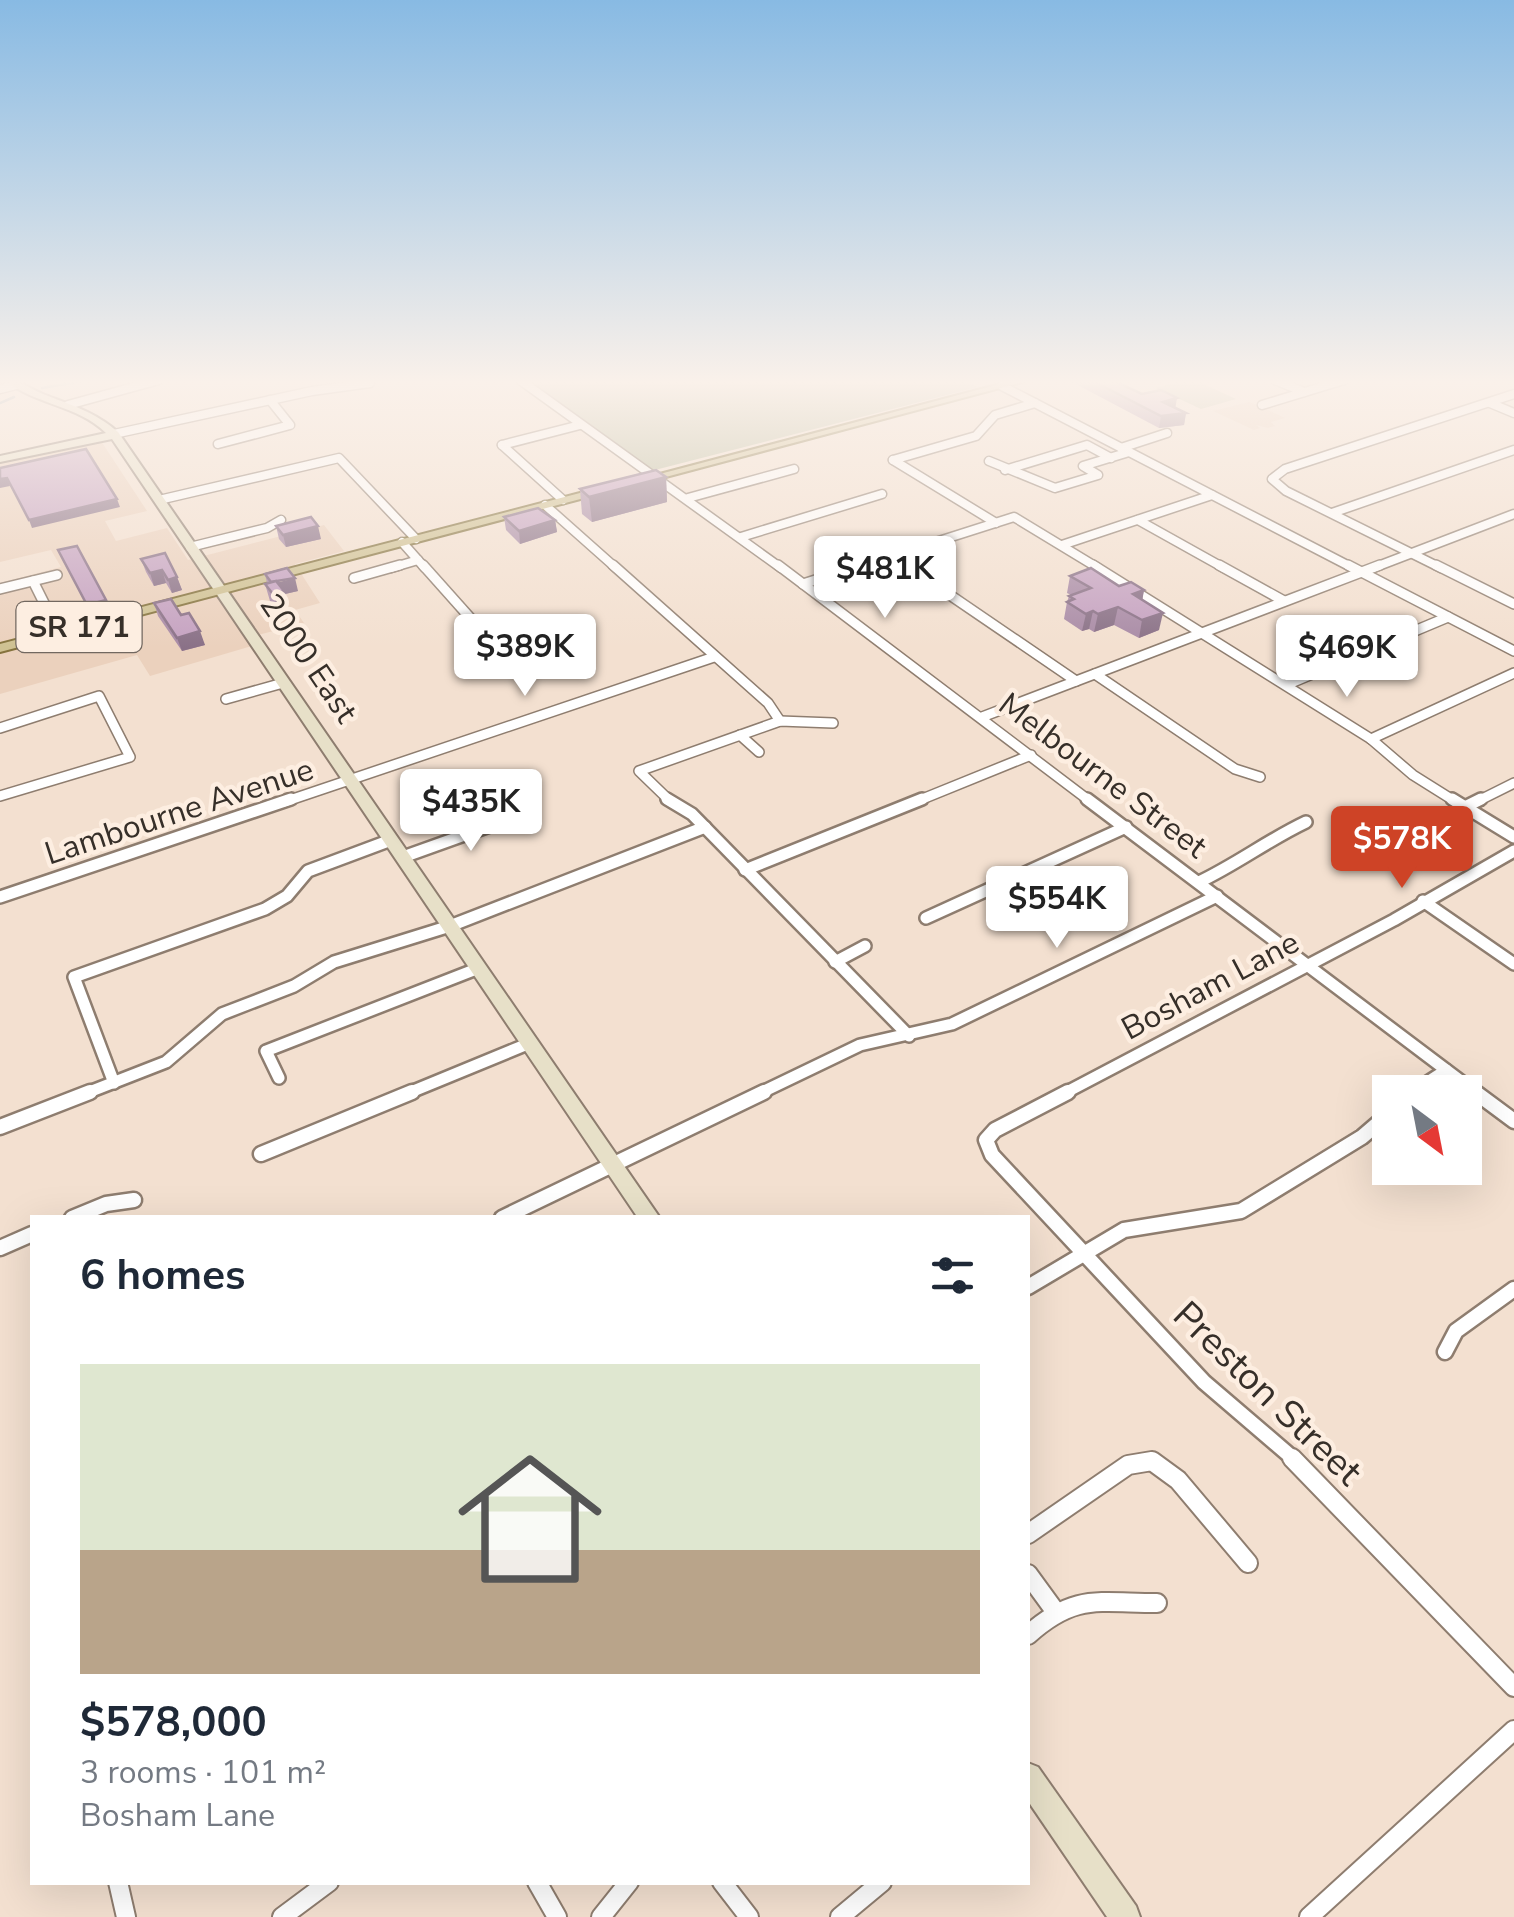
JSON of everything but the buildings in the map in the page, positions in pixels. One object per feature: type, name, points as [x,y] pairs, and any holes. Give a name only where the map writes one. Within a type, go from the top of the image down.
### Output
[{"type":"main road","points":[[636,482],[684,469]]},
{"type":"main road","name":"SR 171","points":[[0,648],[618,486]]},
{"type":"street","name":"2000 East","points":[[138,469],[648,1215]]},
{"type":"street","points":[[159,500],[291,469]]},
{"type":"street","points":[[351,469],[416,539]]},
{"type":"street","points":[[529,469],[562,500]]},
{"type":"street","name":"Melbourne Street","points":[[644,469],[741,537],[1514,1121]]},
{"type":"street","points":[[688,498],[792,469]]},
{"type":"street","points":[[908,469],[996,523]]},
{"type":"street","points":[[1005,470],[1016,476],[1032,476],[1055,488],[1098,475],[1089,469]]},
{"type":"street","points":[[1163,469],[1514,651]]},
{"type":"street","points":[[1284,469],[1272,479],[1332,514],[1514,604]]},
{"type":"street","points":[[1332,514],[1459,469]]},
{"type":"street","points":[[741,537],[882,494]]},
{"type":"street","points":[[1062,546],[1212,495]]},
{"type":"street","points":[[545,505],[768,703],[780,721]]},
{"type":"street","points":[[982,718],[1514,514]]},
{"type":"street","points":[[803,584],[1014,517],[1286,684],[1370,739],[1408,771],[1514,837]]},
{"type":"street","points":[[190,547],[267,528],[280,520]]},
{"type":"street","points":[[1138,520],[1284,601]]},
{"type":"street","points":[[402,542],[513,666]]},
{"type":"street","points":[[892,556],[1076,681]]},
{"type":"street","points":[[354,578],[418,560]]},
{"type":"street","points":[[0,589],[57,574]]},
{"type":"street","points":[[34,580],[59,633]]},
{"type":"street","points":[[1496,596],[1514,588]]},
{"type":"street","points":[[1286,684],[1448,617]]},
{"type":"street","name":"Lambourne Avenue","points":[[0,897],[714,657]]},
{"type":"street","points":[[1095,674],[1235,769],[1260,777]]},
{"type":"street","points":[[1370,739],[1514,674]]},
{"type":"street","points":[[226,699],[283,683]]},
{"type":"street","points":[[0,728],[99,696],[130,756],[0,796]]},
{"type":"street","points":[[833,723],[780,721],[639,771],[665,798],[692,814],[908,1036]]},
{"type":"street","points":[[740,735],[759,752]]},
{"type":"street","points":[[745,870],[1031,755]]},
{"type":"street","points":[[1466,808],[1514,783]]},
{"type":"street","points":[[403,857],[526,812]]},
{"type":"street","points":[[1199,882],[1250,858],[1263,842],[1306,822]]},
{"type":"street","points":[[926,918],[1126,827]]},
{"type":"street","points":[[0,1126],[166,1062],[222,1014],[294,986],[334,962],[450,926],[705,828]]},
{"type":"street","points":[[114,1082],[74,977],[265,909],[287,896],[308,870],[391,840]]},
{"type":"street","name":"Bosham Lane","points":[[986,1140],[995,1130],[1308,966],[1514,850]]},
{"type":"street","points":[[508,1215],[860,1045],[952,1024],[1217,896]]},
{"type":"street","points":[[1423,902],[1514,964]]},
{"type":"street","points":[[836,962],[866,946]]},
{"type":"street","points":[[279,1078],[266,1051],[479,968]]},
{"type":"street","points":[[261,1154],[530,1043]]},
{"type":"street","points":[[1438,1075],[1446,1070]]},
{"type":"street","points":[[1030,1285],[1137,1225],[1224,1218],[1241,1211],[1372,1128]]},
{"type":"street","name":"Preston Street","points":[[986,1140],[992,1155],[1204,1382],[1303,1467],[1514,1687]]},
{"type":"street","points":[[79,1215],[106,1204],[134,1200]]},
{"type":"street","points":[[0,1248],[30,1235]]},
{"type":"street","points":[[1444,1352],[1456,1331],[1514,1289]]},
{"type":"street","points":[[1030,1533],[1128,1465],[1152,1461],[1178,1480],[1248,1563]]},
{"type":"street","points":[[1030,1577],[1055,1612]]},
{"type":"street","points":[[1030,1632],[1055,1612],[1076,1603],[1157,1603]]},
{"type":"street","points":[[1310,1917],[1514,1730]]},
{"type":"street","points":[[1030,1780],[1124,1917]]},
{"type":"street","points":[[119,1885],[126,1917]]},
{"type":"street","points":[[282,1917],[325,1885]]},
{"type":"street","points":[[540,1885],[556,1917]]},
{"type":"street","points":[[601,1917],[628,1885]]},
{"type":"street","points":[[724,1885],[749,1917]]},
{"type":"street","points":[[840,1917],[878,1885]]},
{"type":"shaded area","points":[[0,469],[120,469],[147,511],[105,521],[116,541],[167,528],[188,560],[324,525],[344,551],[295,564],[320,603],[295,610],[304,623],[258,635],[262,643],[150,676],[137,655],[0,694],[0,583],[61,567],[51,550],[0,562]]}]
